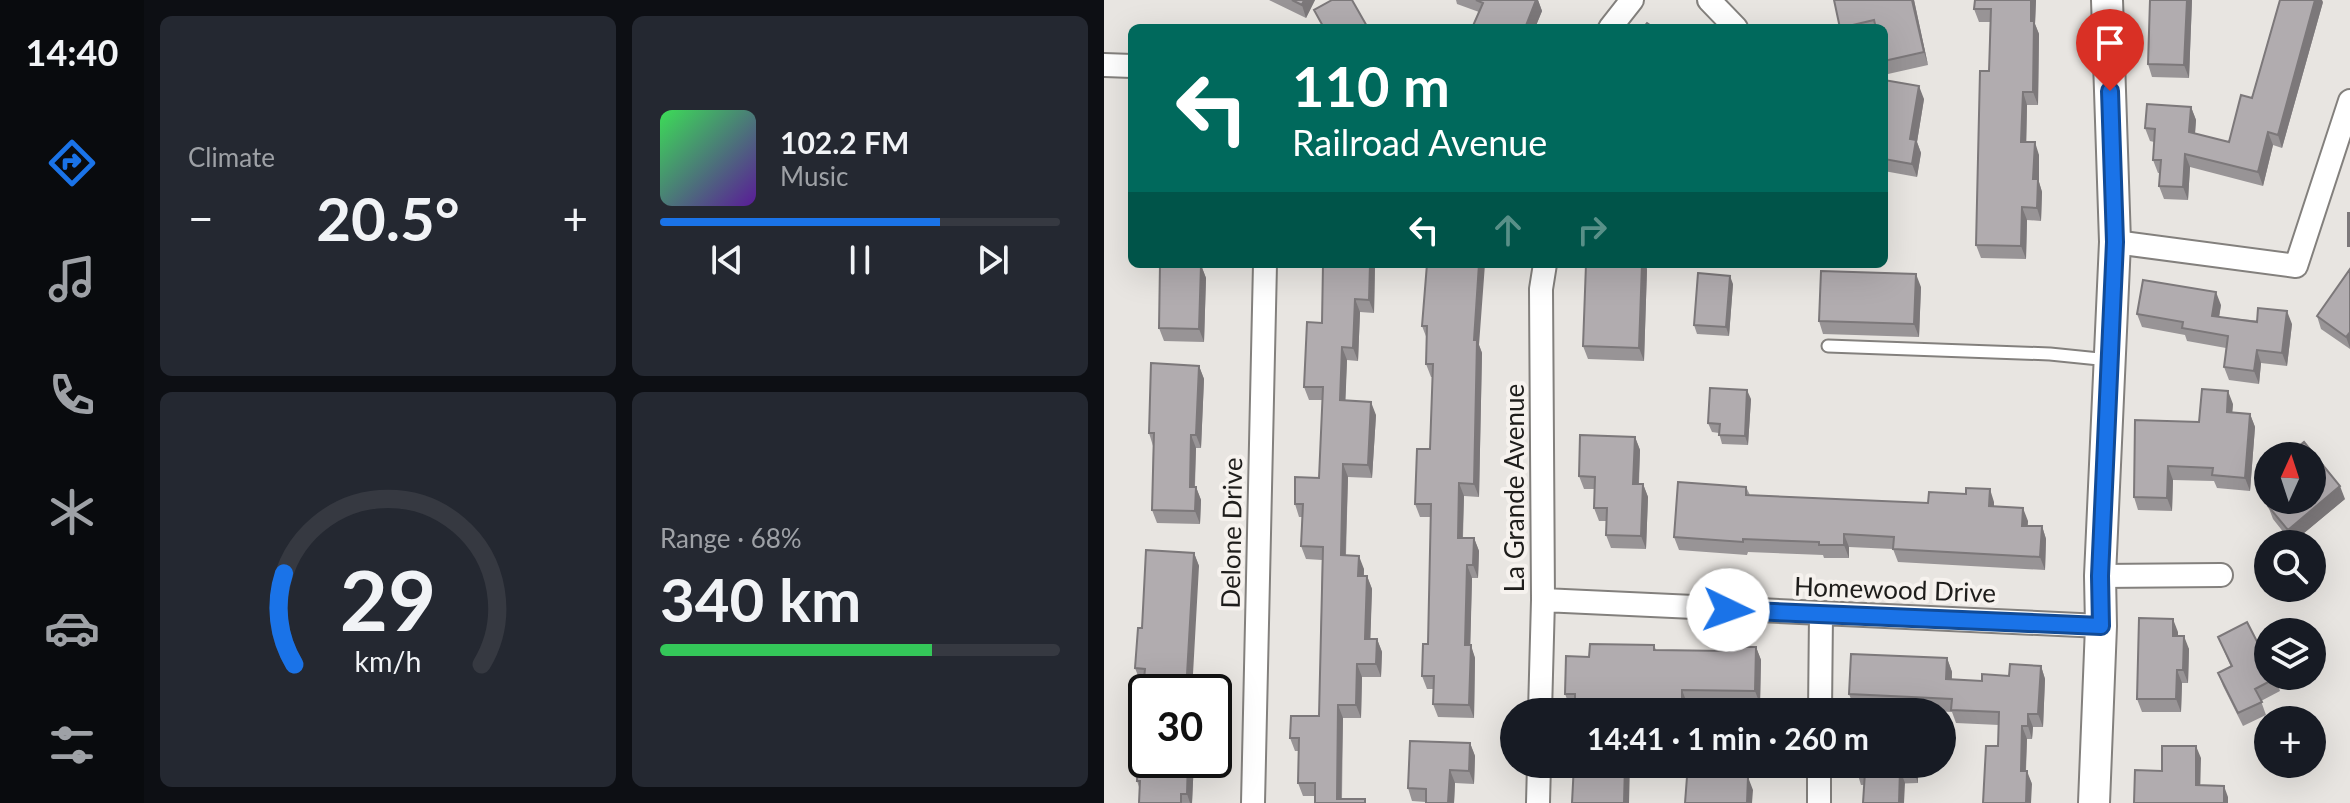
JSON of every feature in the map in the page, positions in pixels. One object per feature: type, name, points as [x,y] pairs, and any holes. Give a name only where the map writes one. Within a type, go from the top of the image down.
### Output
[{"type":"street","points":[[1613,24],[1632,0]]},
{"type":"street","points":[[1709,0],[1732,24]]},
{"type":"street","points":[[2094,803],[2100,576],[2115,242],[2107,0]]},
{"type":"street","points":[[1104,65],[1128,66]]},
{"type":"street","points":[[2115,242],[2296,266],[2350,101]]},
{"type":"street","name":"Delone Drive","points":[[1253,803],[1265,268]]},
{"type":"street","name":"La Grande Avenue","points":[[1540,698],[1543,600],[1541,289],[1544,268]]},
{"type":"street","points":[[2100,576],[2221,575]]},
{"type":"street","name":"Homewood Drive","points":[[1543,600],[2101,626]]},
{"type":"street","points":[[1820,698],[1821,614]]},
{"type":"street","points":[[1538,803],[1539,778]]},
{"type":"street","points":[[1819,778],[1819,803]]},
{"type":"lane","points":[[1828,346],[2050,354],[2109,360]]},
{"type":"building","points":[[1332,0],[1352,0],[1366,24],[1322,24],[1314,10]]},
{"type":"building","points":[[1476,0],[1536,0],[1527,24],[1474,24],[1483,3]]},
{"type":"building","points":[[1834,0],[1912,0],[1924,52],[1888,60],[1888,24],[1875,24],[1874,20],[1839,24]]},
{"type":"building","points":[[1975,0],[2031,0],[2031,21],[2034,21],[2033,92],[2023,92],[2021,142],[2035,142],[2033,179],[2038,179],[2037,208],[2022,207],[2021,246],[1976,245],[1980,71],[1989,71],[1991,9],[1974,9]]},
{"type":"building","points":[[2150,0],[2187,0],[2184,65],[2148,64]]},
{"type":"building","points":[[2280,0],[2315,0],[2278,135],[2268,132],[2258,172],[2185,154],[2183,187],[2159,186],[2161,160],[2153,160],[2155,129],[2145,128],[2147,104],[2191,107],[2189,132],[2229,142],[2241,95],[2252,98]]},
{"type":"building","points":[[1888,81],[1919,86],[1910,139],[1916,140],[1912,164],[1888,160]]},
{"type":"building","points":[[2350,213],[2350,246],[2348,246]]},
{"type":"building","points":[[1160,268],[1201,268],[1199,329],[1159,328]]},
{"type":"building","points":[[1323,268],[1370,268],[1369,300],[1355,299],[1353,348],[1342,347],[1340,400],[1371,402],[1368,465],[1343,464],[1341,555],[1359,556],[1358,576],[1367,576],[1365,639],[1377,639],[1376,664],[1357,664],[1356,705],[1338,705],[1337,799],[1365,799],[1365,803],[1315,803],[1315,783],[1298,783],[1299,738],[1290,738],[1291,716],[1319,716],[1323,547],[1301,546],[1303,504],[1295,504],[1295,477],[1319,478],[1323,387],[1304,387],[1307,322],[1322,323]]},
{"type":"building","points":[[1427,268],[1479,268],[1474,340],[1477,340],[1474,484],[1459,483],[1458,538],[1474,538],[1473,565],[1467,565],[1465,645],[1471,645],[1469,705],[1433,704],[1434,676],[1422,676],[1423,644],[1428,644],[1431,504],[1415,504],[1417,449],[1430,449],[1433,364],[1426,364],[1427,326],[1422,326]]},
{"type":"building","points":[[1586,268],[1642,268],[1639,348],[1583,346]]},
{"type":"building","points":[[2350,269],[2350,332],[2346,337],[2317,316]]},
{"type":"building","points":[[1821,271],[1916,274],[1914,324],[1819,321]]},
{"type":"building","points":[[1698,273],[1730,276],[1726,327],[1694,325]]},
{"type":"building","points":[[2143,280],[2216,292],[2212,316],[2257,322],[2258,308],[2287,311],[2282,353],[2257,350],[2254,371],[2224,367],[2228,336],[2182,328],[2183,322],[2137,314]]},
{"type":"building","points":[[1151,363],[1199,366],[1196,435],[1191,435],[1190,487],[1196,487],[1195,511],[1152,510],[1154,433],[1149,433]]},
{"type":"building","points":[[1710,388],[1747,390],[1745,436],[1719,435],[1720,424],[1708,423]]},
{"type":"building","points":[[2202,389],[2228,391],[2227,412],[2250,414],[2245,478],[2212,475],[2213,468],[2168,466],[2167,498],[2134,497],[2135,420],[2199,422]]},
{"type":"building","points":[[1580,435],[1635,437],[1633,484],[1643,484],[1641,536],[1606,535],[1607,508],[1594,508],[1595,477],[1579,476]]},
{"type":"building","points":[[2326,469],[2340,486],[2326,498]]},
{"type":"building","points":[[1678,482],[1746,487],[1746,495],[1928,503],[1929,492],[1966,494],[1966,488],[1990,489],[1989,506],[2023,508],[2022,526],[2042,526],[2040,557],[1893,549],[1894,537],[1844,534],[1844,545],[1674,537]]},
{"type":"building","points":[[2275,514],[2307,514],[2288,530]]},
{"type":"building","points":[[1146,550],[1194,553],[1187,674],[1144,674],[1145,669],[1135,668],[1138,628],[1142,628]]},
{"type":"building","points":[[2139,618],[2173,619],[2173,636],[2184,636],[2183,670],[2177,670],[2176,699],[2137,699]]},
{"type":"building","points":[[2247,622],[2254,636],[2254,690],[2262,702],[2238,713],[2218,673],[2232,666],[2218,637]]},
{"type":"building","points":[[1590,644],[1654,645],[1654,650],[1729,651],[1727,647],[1756,647],[1755,691],[1682,690],[1682,698],[1575,698],[1575,694],[1565,694],[1566,656],[1589,657]]},
{"type":"building","points":[[1851,654],[1947,658],[1946,679],[1982,681],[1982,674],[2009,676],[2010,664],[2041,666],[2038,714],[2028,714],[2028,726],[2022,726],[2021,771],[2027,771],[2026,803],[1983,803],[1986,746],[1998,746],[1999,712],[1956,710],[1956,698],[1849,694]]},
{"type":"building","points":[[1410,741],[1470,743],[1469,771],[1450,770],[1448,803],[1426,803],[1426,789],[1408,788]]},
{"type":"building","points":[[2162,746],[2196,746],[2196,785],[2224,786],[2224,803],[2134,803],[2135,770],[2162,771]]},
{"type":"building","points":[[1137,778],[1187,778],[1187,794],[1181,794],[1181,803],[1139,803],[1140,781]]},
{"type":"building","points":[[1573,778],[1625,778],[1624,803],[1572,803]]},
{"type":"building","points":[[1687,778],[1748,778],[1747,803],[1685,803]]},
{"type":"building","points":[[1865,778],[1900,778],[1899,803],[1863,803]]},
{"type":"route","points":[[1728,610],[2101,626],[2100,576],[2115,242],[2110,91]]}]
